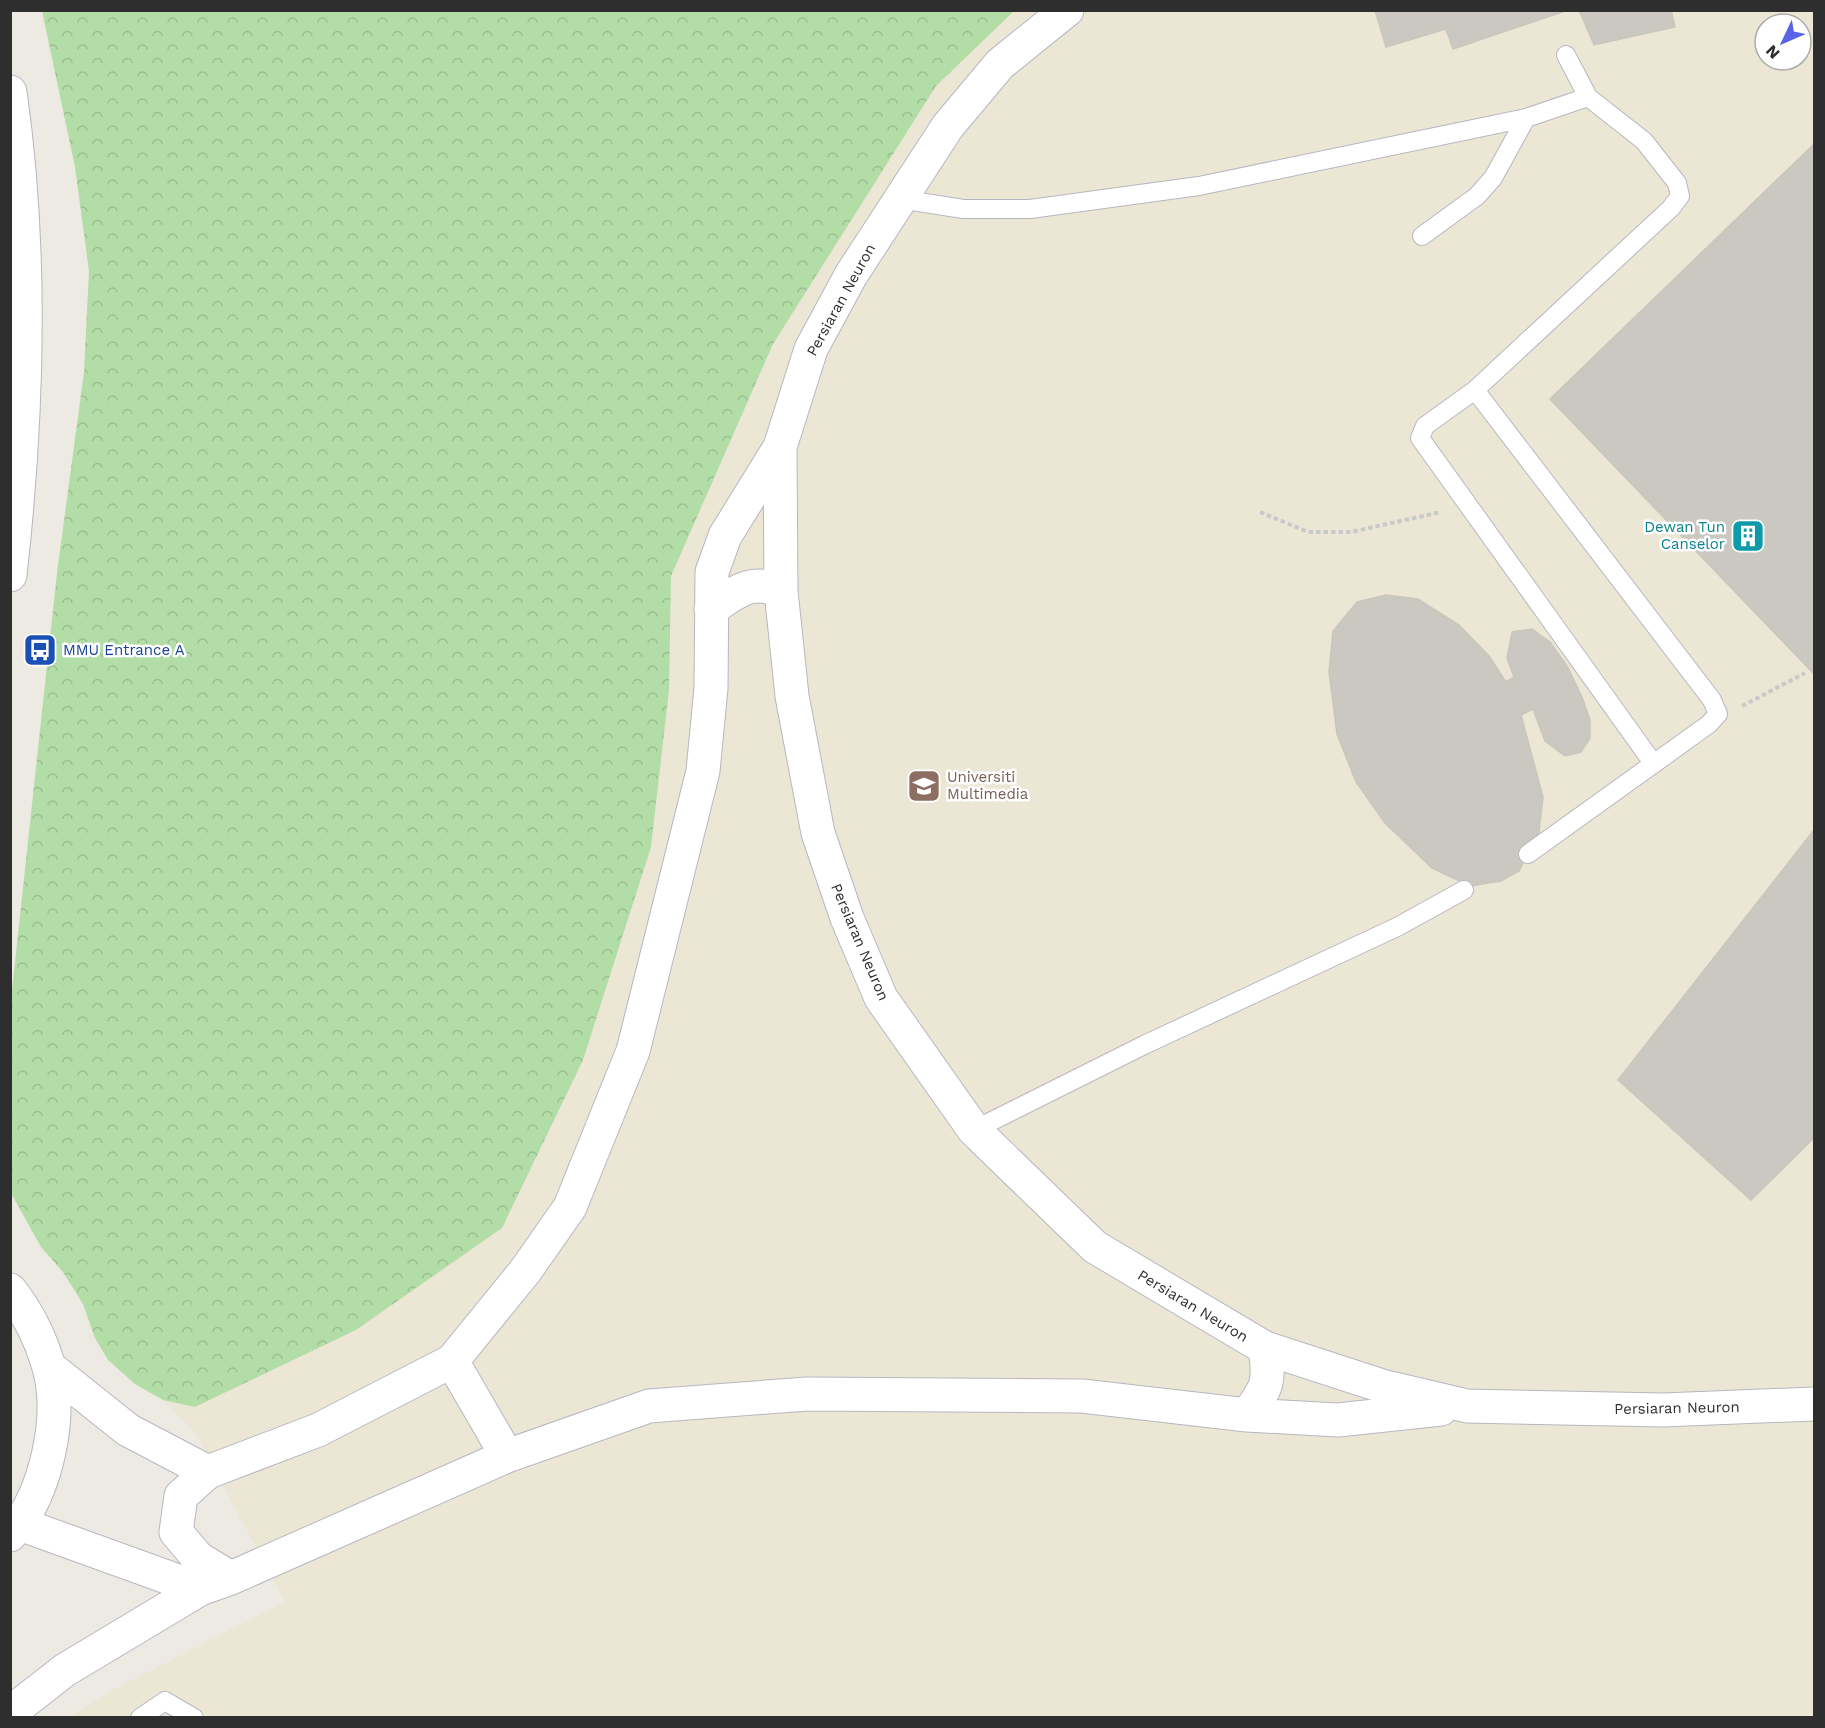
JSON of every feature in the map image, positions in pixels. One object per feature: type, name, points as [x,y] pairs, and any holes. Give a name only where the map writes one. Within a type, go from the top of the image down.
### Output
[{"type":"street","name":"Persiaran Neuron","points":[[1067,10],[1000,64],[948,126],[900,199],[851,275],[811,349],[780,447],[782,591],[792,696],[818,833],[847,918],[881,998],[974,1130],[1095,1247],[1265,1348],[1382,1386],[1467,1406],[1663,1410],[1815,1404]]},
{"type":"street","points":[[10,92],[24,268],[26,355],[19,502],[10,575]]},
{"type":"street","points":[[231,1578],[198,1558],[176,1532],[181,1496],[208,1472],[318,1430],[452,1361],[526,1270],[570,1207],[633,1051],[703,771],[711,688],[712,572],[725,536],[780,447]]},
{"type":"street","points":[[711,609],[745,587],[766,585],[782,591]]},
{"type":"street","points":[[10,1290],[29,1315],[49,1366],[54,1421],[44,1475],[15,1530],[200,1589]]},
{"type":"street","points":[[1247,1415],[1262,1394],[1269,1377],[1265,1348]]},
{"type":"street","points":[[452,1361],[507,1456]]},
{"type":"street","points":[[49,1366],[128,1430],[208,1472]]},
{"type":"street","points":[[10,1713],[65,1670],[200,1589],[231,1578],[507,1456],[649,1406],[807,1394],[1083,1396],[1247,1415],[1338,1420],[1467,1406]]},
{"type":"lane","points":[[1566,55],[1588,97],[1644,141],[1677,183],[1680,196],[1671,208],[1474,390],[1425,426],[1420,438],[1653,763]]},
{"type":"lane","points":[[900,199],[963,209],[1030,209],[1199,186],[1526,118],[1588,97]]},
{"type":"lane","points":[[1422,236],[1478,196],[1493,178],[1526,118]]},
{"type":"lane","points":[[1474,390],[1713,700],[1718,714],[1708,724],[1528,854]]},
{"type":"lane","points":[[974,1130],[1144,1045],[1397,927],[1464,890]]},
{"type":"lane","points":[[140,1718],[165,1701],[194,1718]]},
{"type":"path","points":[[1260,512],[1308,532],[1351,532],[1468,506]]},
{"type":"path","points":[[1708,724],[1805,673]]},
{"type":"shaded area","name":"Universiti Multimedia","points":[[42,11],[1814,11],[1814,1717],[69,1717],[113,1690],[285,1602],[194,1431],[163,1400],[135,1384],[108,1360],[95,1338],[83,1304],[63,1272],[41,1247],[11,1193],[11,999],[57,573],[84,372],[89,271],[75,167]]},
{"type":"green space","points":[[42,11],[1014,11],[936,86],[773,344],[671,576],[669,690],[651,847],[583,1060],[502,1228],[356,1330],[195,1407],[163,1400],[135,1384],[108,1360],[95,1338],[83,1304],[63,1272],[41,1247],[11,1193],[11,999],[57,573],[84,372],[89,271],[75,167]]},
{"type":"building","points":[[1375,10],[1568,10],[1453,49],[1446,29],[1386,47]]},
{"type":"building","points":[[1579,10],[1671,10],[1675,27],[1594,45]]},
{"type":"building","name":"Dewan Tun Canselor","points":[[1814,144],[1814,674],[1550,399]]},
{"type":"building","points":[[1386,595],[1418,599],[1459,625],[1489,656],[1506,682],[1514,677],[1507,658],[1512,632],[1532,629],[1550,642],[1567,666],[1582,697],[1590,720],[1590,738],[1581,752],[1565,756],[1545,741],[1533,709],[1521,715],[1543,797],[1539,832],[1519,871],[1501,881],[1470,886],[1432,868],[1385,823],[1356,782],[1337,734],[1329,672],[1333,631],[1357,602]]},
{"type":"building","points":[[1814,830],[1814,1138],[1751,1200],[1618,1080]]},
{"type":"place","name":"Dewan Tun Canselor","points":[[1748,536]]},
{"type":"place","name":"MMU Entrance A","points":[[40,650]]},
{"type":"place","name":"Universiti Multimedia","points":[[924,786]]}]
